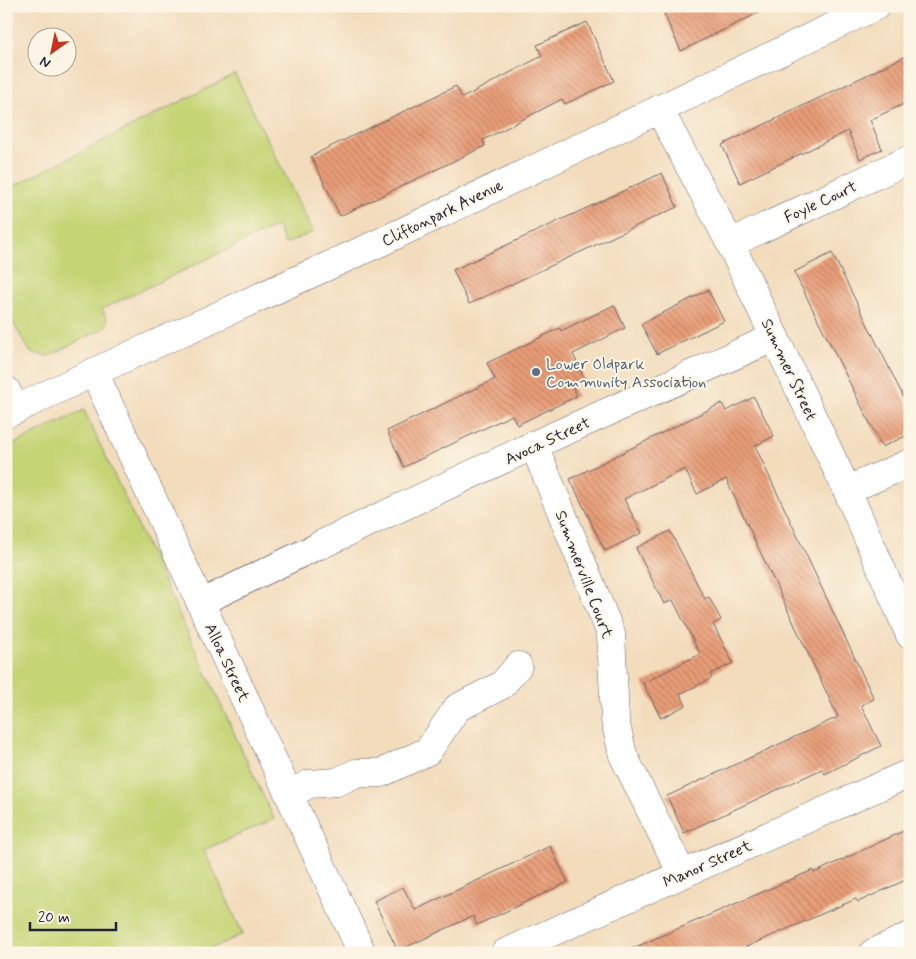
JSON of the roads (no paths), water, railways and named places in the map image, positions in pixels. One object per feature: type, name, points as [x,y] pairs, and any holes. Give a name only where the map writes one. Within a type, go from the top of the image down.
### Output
[{"type":"street","name":"Cliftonpark Avenue","points":[[9,405],[94,372],[381,242],[876,6]]},
{"type":"street","name":"Summer Street","points":[[659,108],[729,240],[848,490],[910,635]]},
{"type":"street","name":"Foyle Court","points":[[729,240],[744,237],[910,159]]},
{"type":"street","name":"Avoca Street","points":[[320,545],[534,445],[775,337]]},
{"type":"street","name":"Alloa Street","points":[[94,372],[362,953]]},
{"type":"street","name":"Summerville Court","points":[[534,445],[611,634],[615,720],[622,755],[682,874]]},
{"type":"street","points":[[848,490],[910,462]]},
{"type":"street","points":[[200,603],[320,545]]},
{"type":"street","points":[[290,794],[309,784],[337,782],[356,773],[381,773],[428,751],[458,708],[502,685],[518,666]]},
{"type":"street","name":"Manor Street","points":[[504,953],[910,773]]},
{"type":"street","points":[[873,953],[910,936]]},
{"type":"place","name":"Lower Oldpark Community Association","points":[[536,372]]}]
